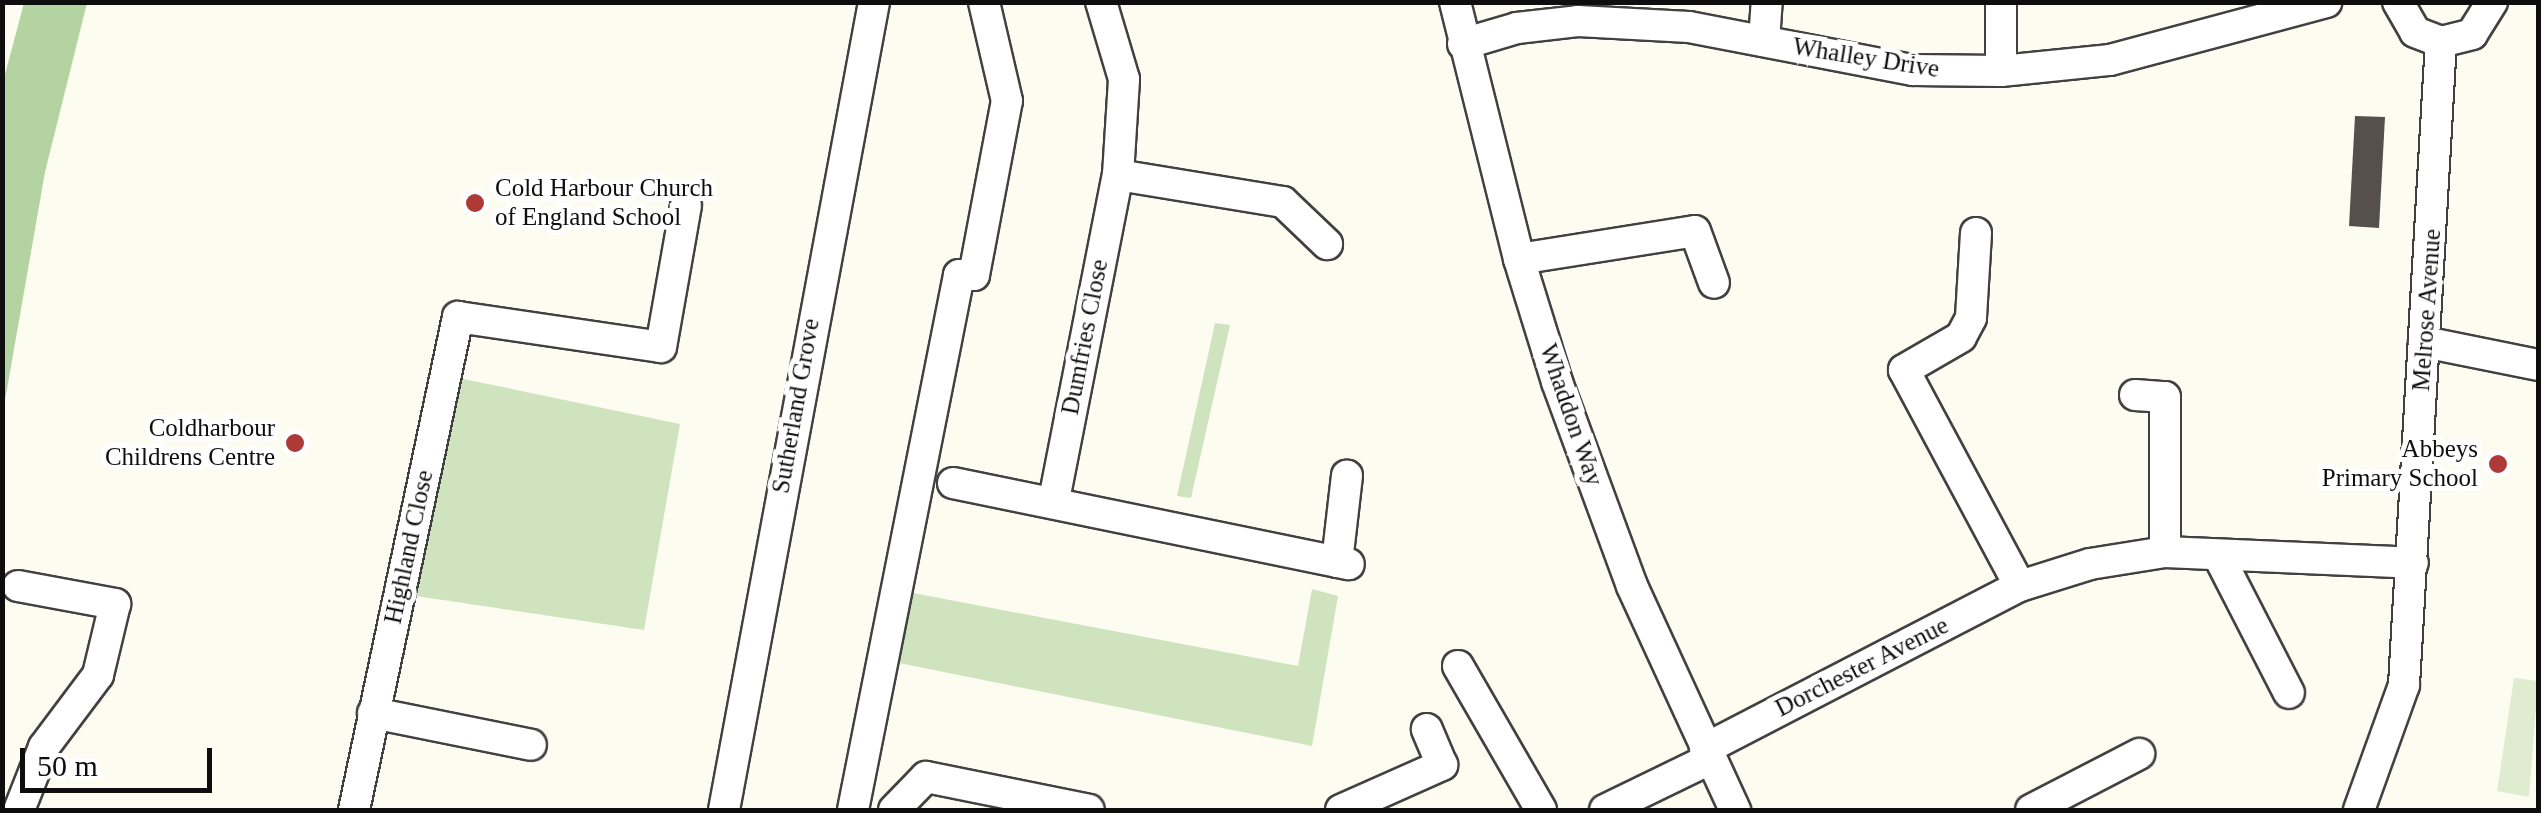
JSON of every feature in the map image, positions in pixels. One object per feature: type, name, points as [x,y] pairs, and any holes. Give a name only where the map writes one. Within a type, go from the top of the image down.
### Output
[{"type":"street","name":"Sutherland Grove","points":[[724,810],[874,2]]},
{"type":"street","points":[[853,810],[959,274],[974,274],[1006,101],[984,2]]},
{"type":"street","name":"Dumfries Close","points":[[1054,500],[1118,175],[1124,79],[1101,2]]},
{"type":"street","name":"Whaddon Way","points":[[1455,2],[1518,259],[1632,586],[1735,810]]},
{"type":"street","points":[[1764,41],[1767,2]]},
{"type":"street","points":[[2001,2],[2001,71]]},
{"type":"street","name":"Whalley Drive","points":[[1463,44],[1518,28],[1578,22],[1689,27],[1912,70],[2001,71],[2110,60],[2264,9],[2326,2]]},
{"type":"street","points":[[2398,2],[2415,32],[2441,42],[2472,34],[2492,2]]},
{"type":"street","name":"Melrose Avenue","points":[[2359,810],[2404,684],[2441,42]]},
{"type":"street","points":[[1118,175],[1283,202],[1328,244]]},
{"type":"street","name":"Highland Close","points":[[354,810],[424,408],[445,381],[458,317],[662,347],[686,204]]},
{"type":"street","points":[[1518,259],[1695,232],[1714,283]]},
{"type":"street","points":[[1976,234],[1971,318],[1961,337],[1904,370],[2020,586]]},
{"type":"street","points":[[2424,342],[2538,365]]},
{"type":"street","points":[[2135,395],[2165,397],[2165,552]]},
{"type":"street","points":[[953,483],[1054,500],[1343,563],[1347,476]]},
{"type":"street","name":"Dorchester Avenue","points":[[1604,810],[2020,586],[2090,564],[2165,552],[2413,563]]},
{"type":"street","points":[[2218,554],[2289,693]]},
{"type":"street","points":[[18,586],[115,604],[98,675],[44,747],[19,810]]},
{"type":"street","points":[[1458,666],[1541,810]]},
{"type":"street","points":[[373,714],[531,745]]},
{"type":"street","points":[[1341,810],[1442,765],[1427,729]]},
{"type":"street","points":[[2030,810],[2139,754]]},
{"type":"street","points":[[894,810],[926,777],[1090,810]]},
{"type":"green space","points":[[24,3],[87,3],[45,172],[3,412],[3,82]]},
{"type":"green space","points":[[1215,323],[1230,325],[1191,498],[1177,496]]},
{"type":"green space","points":[[459,378],[680,424],[644,630],[416,596]]},
{"type":"green space","points":[[1312,589],[1338,596],[1312,746],[899,663],[913,593],[1298,666]]},
{"type":"green space","points":[[2514,678],[2538,681],[2529,797],[2497,791]]},
{"type":"building","points":[[2355,116],[2385,117],[2379,228],[2349,226]]},
{"type":"place","name":"Cold Harbour Church of England School","points":[[475,203]]},
{"type":"place","name":"Coldharbour Childrens Centre","points":[[295,443]]},
{"type":"place","name":"Abbeys Primary School","points":[[2498,464]]}]
